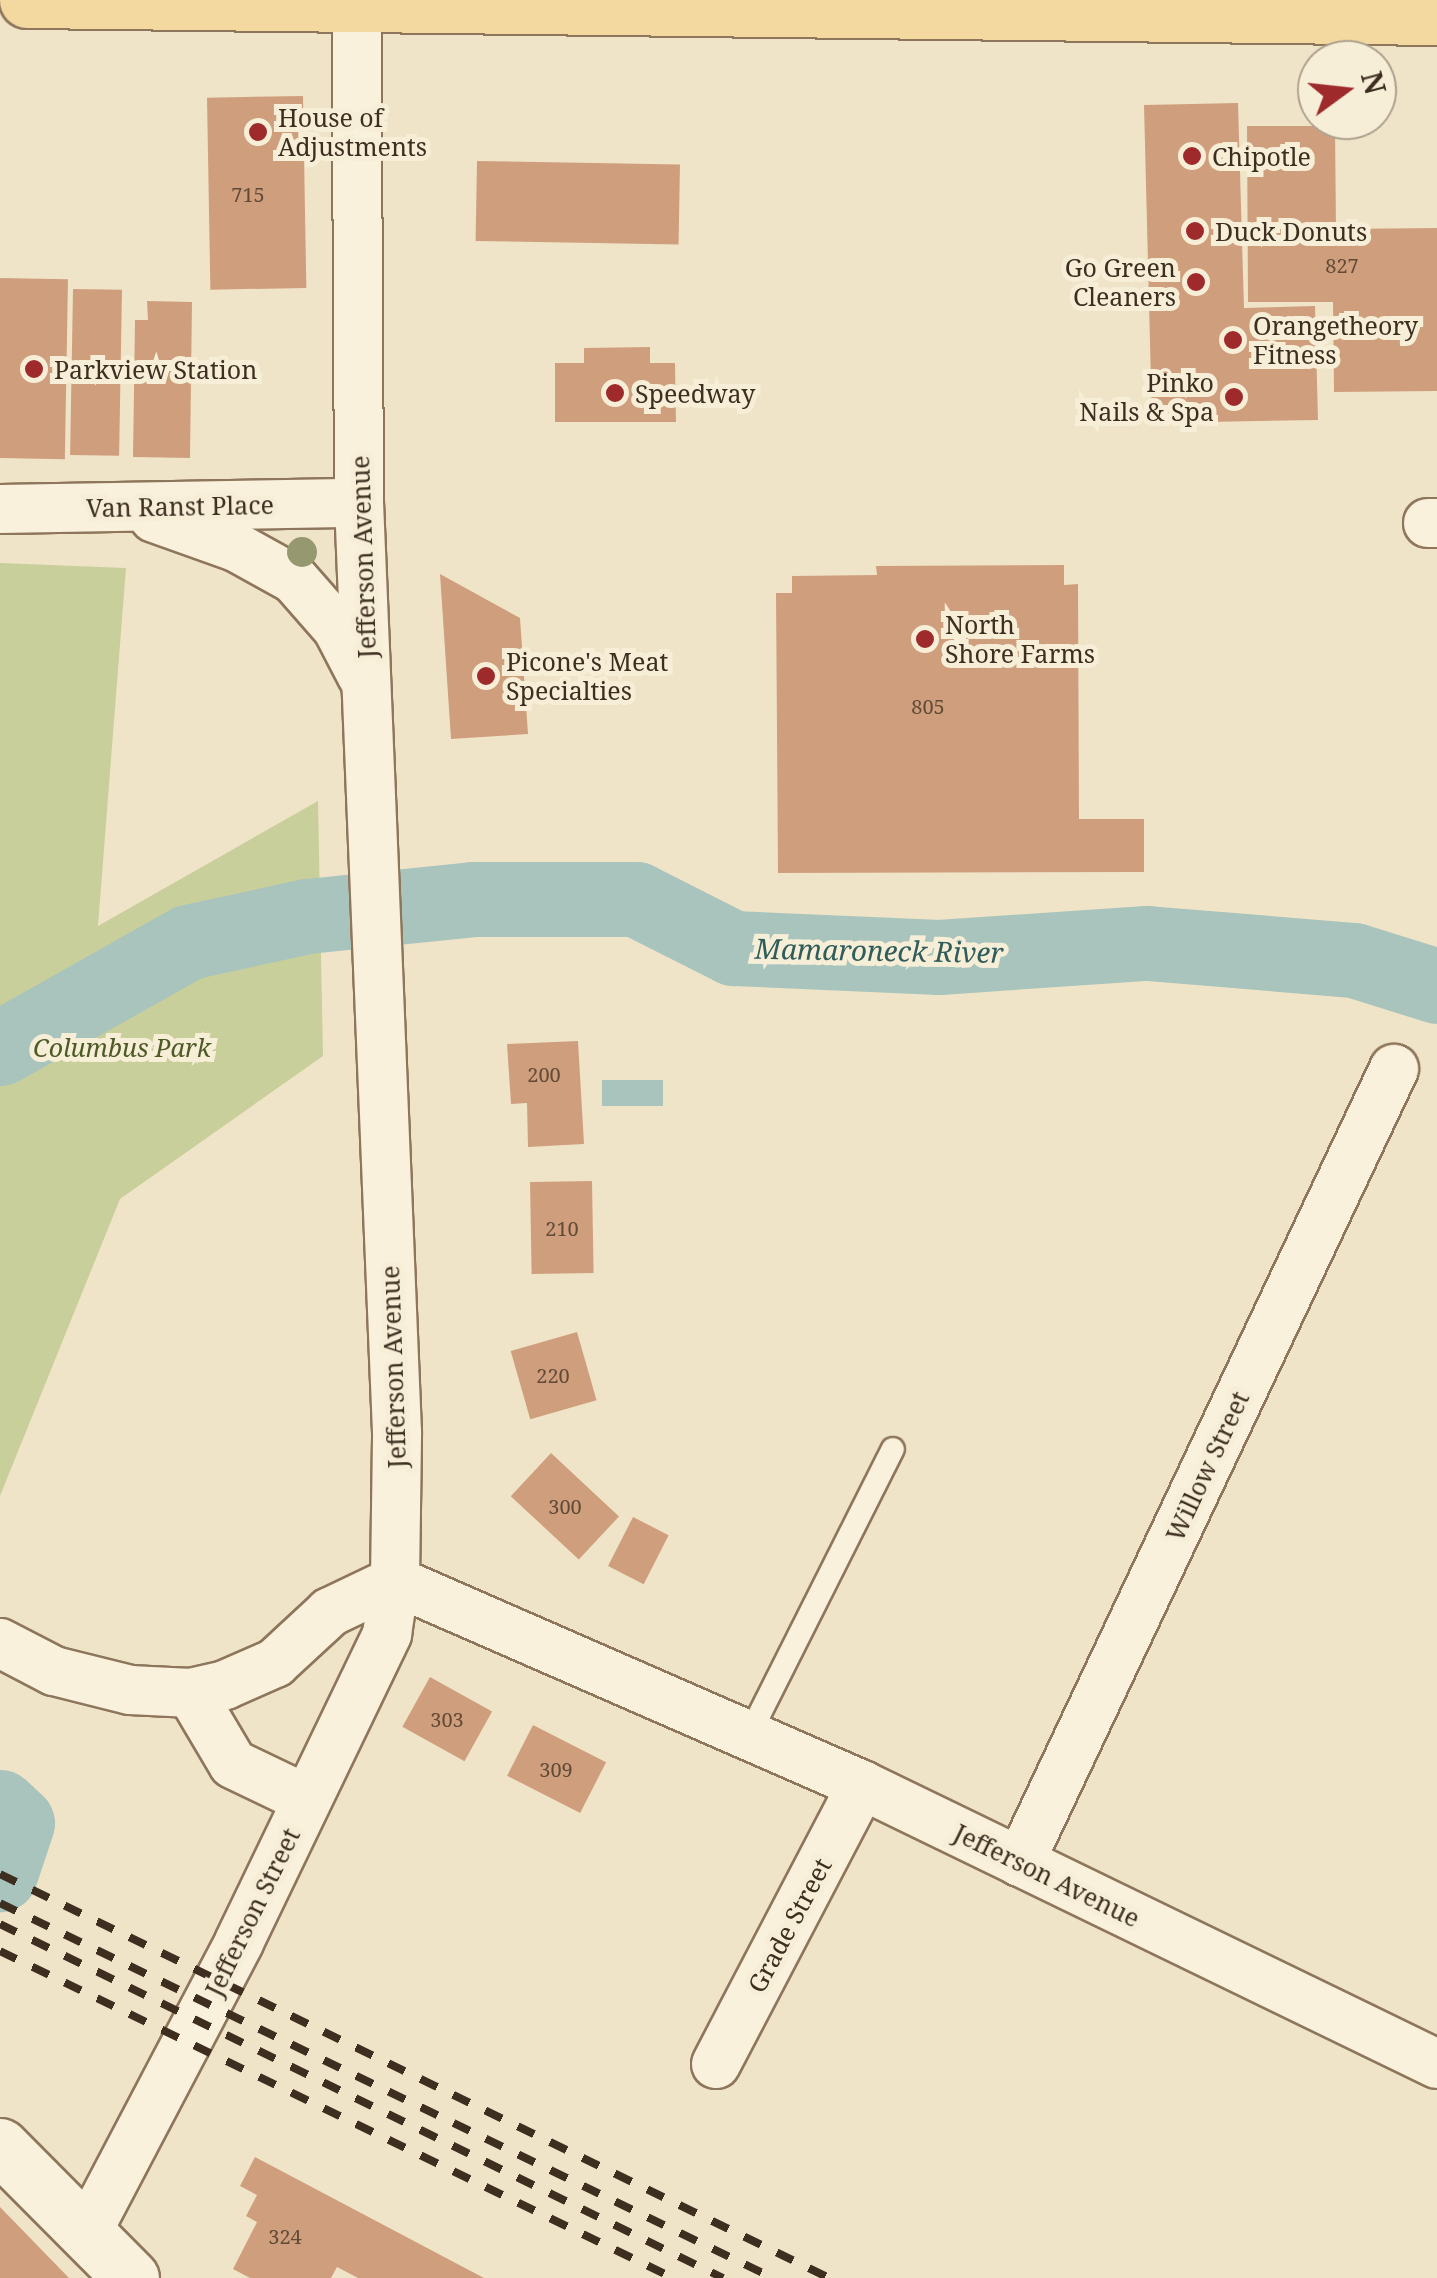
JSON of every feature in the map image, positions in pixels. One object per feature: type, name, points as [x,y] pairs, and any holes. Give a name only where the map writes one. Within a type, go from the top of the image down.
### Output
[{"type":"main road","points":[[26,0],[1381,8],[1437,17]]},
{"type":"street","name":"Jefferson Avenue","points":[[356,4],[360,503],[397,1432],[395,1582],[862,1785],[1437,2064]]},
{"type":"street","name":"Van Ranst Place","points":[[0,508],[360,503]]},
{"type":"street","points":[[122,507],[236,546],[294,578],[338,628],[368,687]]},
{"type":"street","name":"Willow Street","points":[[1020,1862],[1394,1070]]},
{"type":"street","points":[[0,1644],[54,1671],[130,1690],[191,1693],[224,1685],[276,1662],[330,1612],[395,1582]]},
{"type":"street","name":"Jefferson Street","points":[[86,2234],[240,1942],[387,1634],[395,1582]]},
{"type":"street","points":[[191,1693],[233,1764],[306,1799]]},
{"type":"street","name":"Grade Street","points":[[716,2064],[862,1785]]},
{"type":"street","points":[[0,2146],[131,2278]]},
{"type":"lane","points":[[749,1734],[892,1449]]},
{"type":"green space","name":"Columbus Park","points":[[0,563],[126,568],[98,926],[318,801],[323,1056],[120,1199],[0,1496]]},
{"type":"water","points":[[602,1080],[663,1080],[663,1106],[602,1106]]},
{"type":"building","points":[[303,96],[306,288],[210,290],[207,98]]},
{"type":"building","points":[[1238,103],[1244,308],[1315,306],[1318,420],[1152,423],[1144,105]]},
{"type":"building","points":[[1247,126],[1297,126],[1297,140],[1335,140],[1336,229],[1437,228],[1437,391],[1334,392],[1333,302],[1248,302]]},
{"type":"building","points":[[477,161],[680,165],[679,245],[476,241]]},
{"type":"building","name":"Parkview Station","points":[[0,278],[68,279],[65,459],[0,458]]},
{"type":"building","points":[[73,289],[122,290],[119,456],[70,455]]},
{"type":"building","points":[[147,301],[192,302],[190,458],[133,457],[135,320],[148,320]]},
{"type":"building","name":"Speedway","points":[[650,347],[650,363],[675,363],[676,422],[555,422],[555,363],[584,363],[584,348]]},
{"type":"building","points":[[1064,565],[1064,585],[1078,584],[1079,819],[1144,819],[1144,872],[778,873],[776,593],[792,593],[792,576],[877,575],[876,566]]},
{"type":"building","name":"Picone's Meat Specialties","points":[[440,574],[520,618],[528,734],[451,739]]},
{"type":"building","points":[[578,1041],[584,1144],[528,1147],[527,1103],[511,1104],[507,1044]]},
{"type":"building","points":[[592,1181],[594,1273],[532,1274],[530,1182]]},
{"type":"building","points":[[577,1332],[597,1400],[530,1419],[511,1351]]},
{"type":"building","points":[[551,1453],[619,1516],[579,1560],[511,1496]]},
{"type":"building","points":[[633,1517],[669,1535],[644,1584],[608,1566]]},
{"type":"building","points":[[430,1677],[492,1711],[464,1761],[402,1727]]},
{"type":"building","points":[[533,1725],[606,1762],[580,1813],[507,1776]]},
{"type":"building","points":[[255,2157],[484,2278],[358,2278],[337,2267],[331,2278],[250,2278],[233,2269],[257,2222],[246,2216],[257,2195],[240,2186]]},
{"type":"building","points":[[0,2207],[69,2278],[0,2278]]},
{"type":"waterway","name":"Mamaroneck River","points":[[0,1048],[188,942],[307,916],[473,899],[636,899],[733,948],[939,957],[1147,943],[1354,960],[1437,986]]},
{"type":"waterway","name":"Mamaroneck River","points":[[0,1807],[17,1823],[0,1874]]},
{"type":"railway","points":[[0,1874],[829,2278]]},
{"type":"railway","points":[[0,1903],[773,2278]]},
{"type":"railway","points":[[0,1924],[723,2278]]},
{"type":"railway","points":[[0,1951],[673,2278]]},
{"type":"place","name":"House of Adjustments","points":[[258,132]]},
{"type":"place","name":"Chipotle","points":[[1192,156]]},
{"type":"place","name":"Duck Donuts","points":[[1195,231]]},
{"type":"place","name":"Go Green Cleaners","points":[[1196,282]]},
{"type":"place","name":"Orangetheory Fitness","points":[[1233,340]]},
{"type":"place","name":"Parkview Station","points":[[34,369]]},
{"type":"place","name":"Speedway","points":[[615,393]]},
{"type":"place","name":"Pinko Nails & Spa","points":[[1234,397]]},
{"type":"place","name":"North Shore Farms","points":[[925,639]]},
{"type":"place","name":"Picone's Meat Specialties","points":[[486,676]]}]
